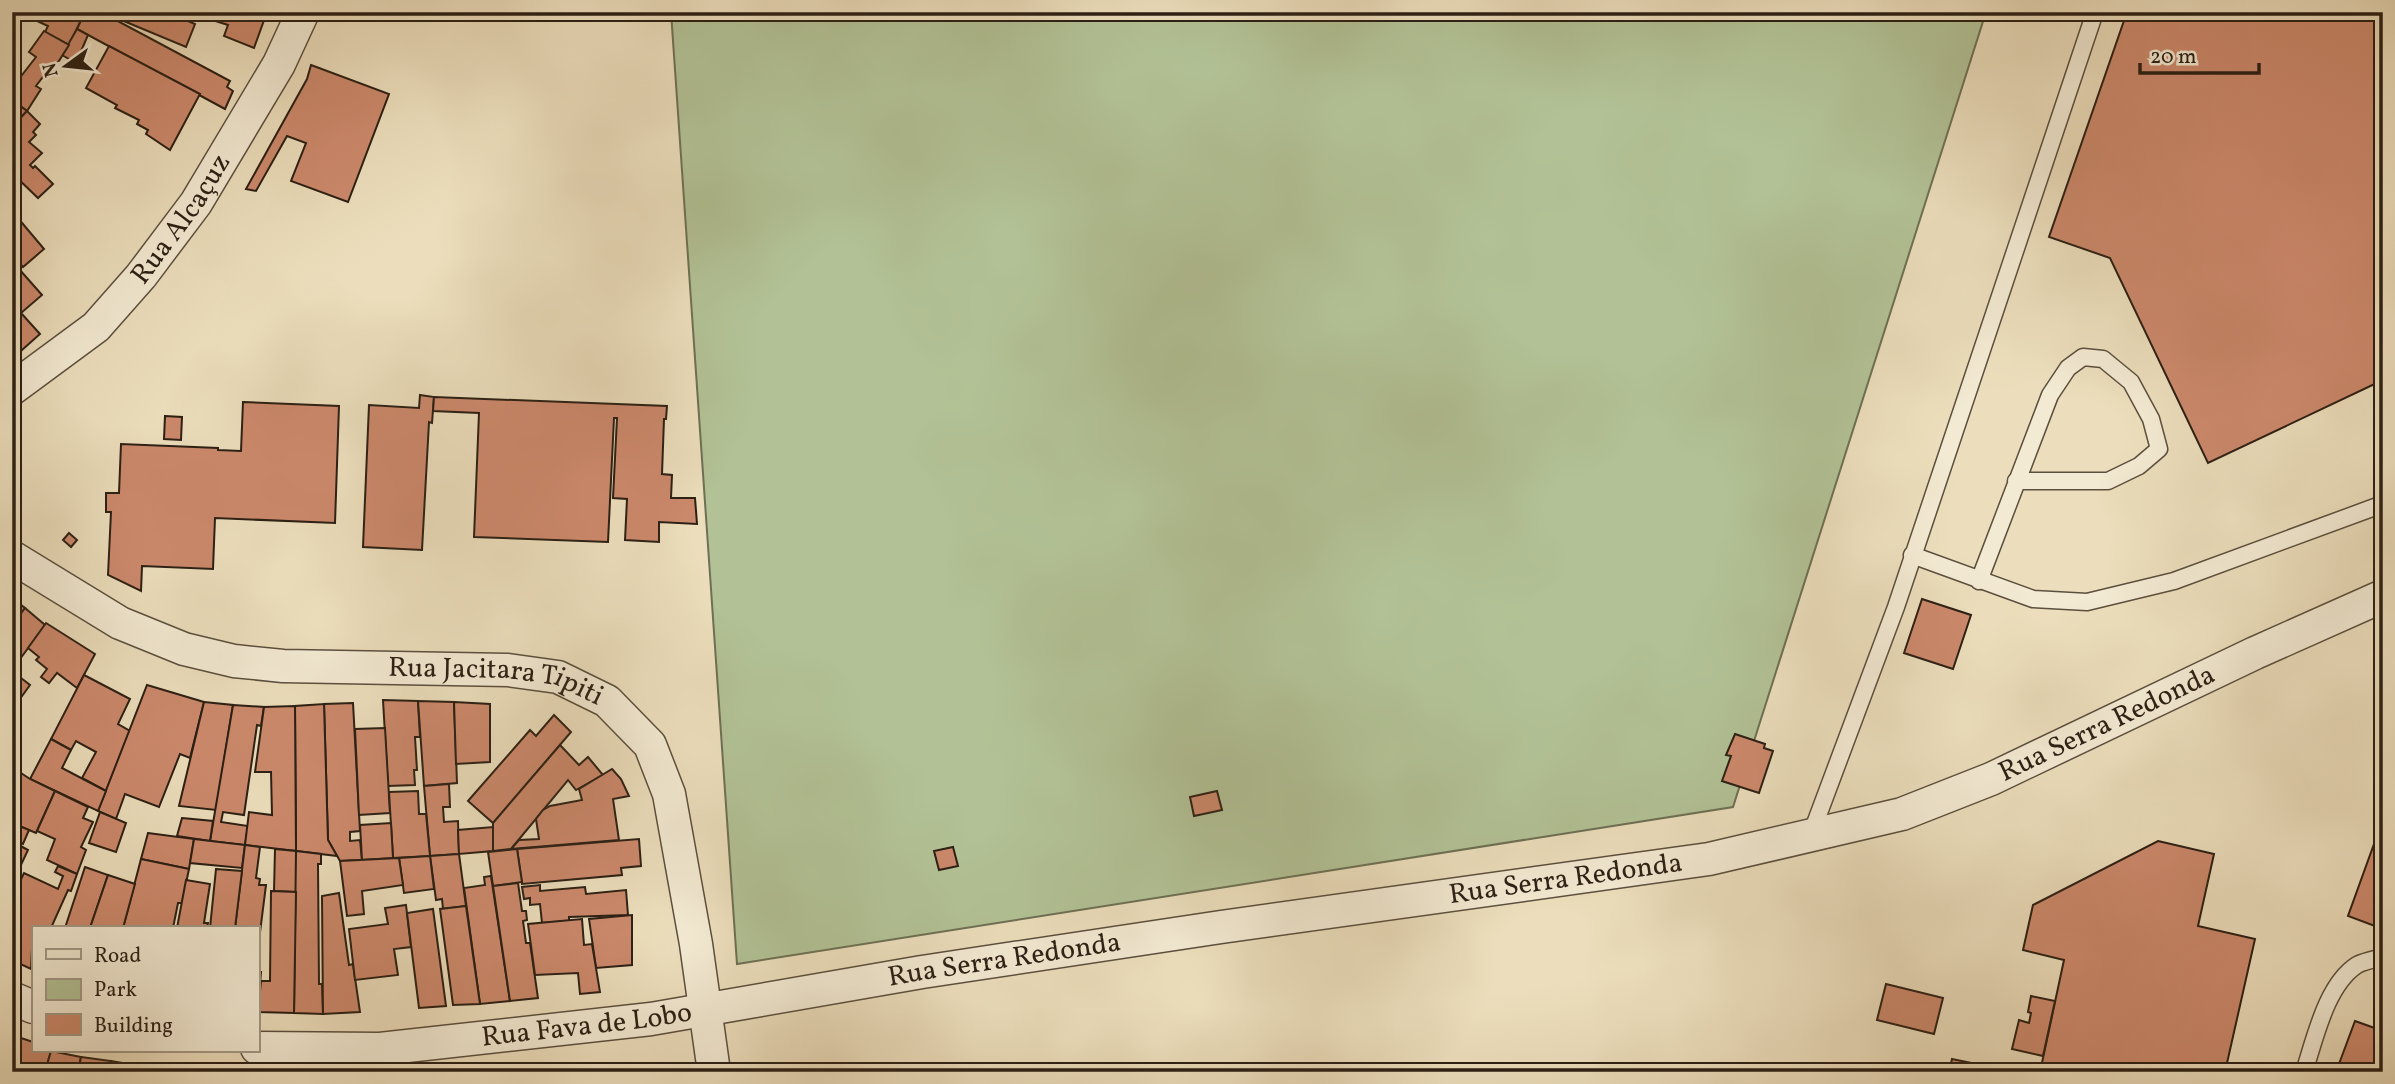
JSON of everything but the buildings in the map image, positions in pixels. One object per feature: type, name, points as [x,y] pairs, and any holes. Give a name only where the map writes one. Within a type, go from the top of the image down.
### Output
[{"type":"street","name":"Rua Alcaçuz","points":[[12,389],[96,327],[141,276],[196,203],[279,64],[303,12]]},
{"type":"street","name":"Rua Jacitara Tipiti","points":[[12,557],[120,623],[184,649],[234,661],[283,666],[508,670],[558,677],[607,701],[650,745],[669,794],[696,944],[714,1072]]},
{"type":"street","name":"Rua Serra Redonda","points":[[705,1010],[895,976],[1220,927],[1709,859],[1810,837],[1902,814],[1991,779],[2242,659],[2383,596]]},
{"type":"street","points":[[12,998],[32,1007]]},
{"type":"street","name":"Rua Fava de Lobo","points":[[259,1048],[380,1049],[638,1021],[705,1010]]},
{"type":"lane","points":[[1810,837],[1896,607],[2095,12]]},
{"type":"lane","points":[[1979,581],[2016,481],[2050,395],[2068,368],[2083,357],[2102,359],[2131,382],[2151,419],[2159,449],[2139,466],[2108,481],[2016,481]]},
{"type":"lane","points":[[1912,555],[2033,599],[2087,603],[2174,581],[2383,504]]},
{"type":"lane","points":[[2304,1072],[2325,1008],[2342,978],[2358,964],[2383,957]]},
{"type":"green space","points":[[671,12],[1986,12],[1733,807],[737,964]]}]
